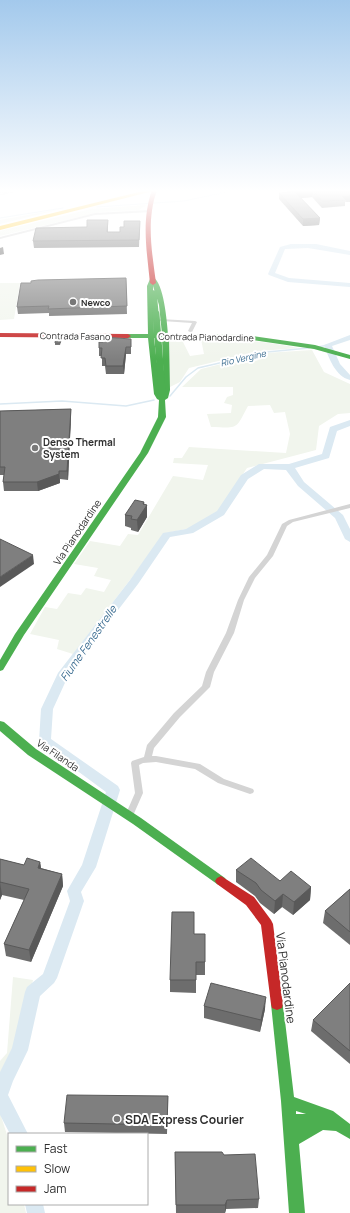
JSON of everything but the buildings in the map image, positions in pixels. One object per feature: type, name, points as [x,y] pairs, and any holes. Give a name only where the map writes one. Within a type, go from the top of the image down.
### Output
[{"type":"main road","points":[[149,247],[153,279],[162,405]]},
{"type":"main road","points":[[153,279],[157,284],[159,294],[164,336],[167,390],[162,405]]},
{"type":"main road","points":[[153,279],[150,286],[151,337],[157,394],[162,405]]},
{"type":"main road","name":"Contrada Fasano","points":[[0,335],[151,337]]},
{"type":"main road","name":"Contrada Pianodardine","points":[[151,337],[176,336],[261,339],[315,347],[350,356]]},
{"type":"main road","name":"Via Pianodardine","points":[[0,668],[20,634],[144,453],[162,416],[162,405]]},
{"type":"main road","name":"Via Filanda","points":[[0,725],[32,752],[106,801]]},
{"type":"main road","name":"Via Pianodardine","points":[[106,801],[130,816],[250,901],[267,924],[288,1101],[290,1141],[297,1213]]},
{"type":"main road","points":[[288,1101],[328,1116],[350,1132]]},
{"type":"main road","points":[[289,1120],[338,1124]]},
{"type":"main road","points":[[290,1141],[321,1123]]},
{"type":"street","points":[[162,320],[195,322],[190,331]]},
{"type":"street","points":[[146,760],[150,747],[177,716],[206,688],[210,672],[230,633],[241,600],[252,577],[270,556],[284,525],[291,521],[347,507]]},
{"type":"street","points":[[130,816],[139,793],[136,763],[146,760],[156,759],[197,766],[221,781],[250,791]]},
{"type":"shaded area","points":[[0,283],[20,283],[14,319],[0,320]]},
{"type":"shaded area","points":[[173,338],[181,338],[190,356],[204,354],[201,339],[250,341],[298,348],[260,351],[189,368],[180,382],[170,387],[167,342]]},
{"type":"shaded area","points":[[312,350],[324,372],[350,384],[350,413],[338,414],[319,426],[316,450],[247,468],[218,512],[191,528],[166,533],[73,654],[57,649],[59,640],[30,634],[45,607],[57,609],[68,593],[81,595],[86,588],[104,592],[111,580],[94,576],[98,568],[74,564],[90,541],[120,546],[128,534],[138,535],[173,476],[203,480],[208,465],[173,463],[174,458],[182,458],[189,447],[286,453],[290,434],[285,412],[274,413],[270,405],[248,406],[241,420],[235,426],[227,428],[211,427],[207,414],[231,413],[232,405],[224,403],[227,397],[233,395],[233,387],[182,387],[201,369],[266,353]]},
{"type":"shaded area","points":[[13,977],[33,980],[17,1052],[0,1079],[0,1061],[7,1053]]},
{"type":"shaded area","points":[[0,1113],[8,1138],[8,1205],[24,1205],[26,1213],[0,1213]]},
{"type":"waterway","points":[[288,247],[282,248],[271,274],[288,280],[350,285]]},
{"type":"waterway","points":[[313,247],[350,253]]},
{"type":"waterway","points":[[350,337],[328,345],[339,368],[350,378]]},
{"type":"waterway","name":"Rio Vergine","points":[[318,347],[328,345]]},
{"type":"waterway","name":"Rio Vergine","points":[[170,396],[186,377],[198,368],[267,352],[309,348]]},
{"type":"waterway","name":"Rio Vergine","points":[[0,404],[62,401],[126,406],[154,400]]},
{"type":"waterway","points":[[289,467],[326,456],[333,429],[350,423]]},
{"type":"waterway","name":"Fiume Fenestrelle","points":[[0,1094],[5,1079],[20,1050],[33,992],[49,978],[77,901],[74,891],[89,867],[113,790],[45,741],[47,709],[64,673],[134,582],[167,535],[189,531],[221,513],[244,477],[262,466],[289,467]]},
{"type":"waterway","points":[[289,467],[301,484],[339,517],[350,539]]},
{"type":"waterway","name":"Fiume Fenestrelle","points":[[0,1097],[18,1133]]},
{"type":"waterway","name":"Fiume Fenestrelle","points":[[34,1205],[36,1213]]},
{"type":"traffic: fast","points":[[153,279],[162,305],[164,319],[167,390],[165,398]]},
{"type":"traffic: fast","points":[[153,279],[150,286],[151,336],[157,394],[159,398]]},
{"type":"traffic: fast","points":[[154,293],[162,391]]},
{"type":"traffic: fast","points":[[128,336],[246,337],[315,347],[350,357]]},
{"type":"traffic: fast","points":[[0,668],[20,634],[144,453],[162,417],[162,391]]},
{"type":"traffic: fast","points":[[0,725],[32,752],[137,821],[221,881]]},
{"type":"traffic: fast","points":[[277,1004],[288,1101],[297,1213]]},
{"type":"traffic: fast","points":[[288,1101],[328,1116],[338,1124]]},
{"type":"traffic: fast","points":[[289,1120],[338,1124]]},
{"type":"traffic: fast","points":[[291,1141],[321,1123]]},
{"type":"traffic: fast","points":[[338,1124],[350,1132]]},
{"type":"traffic: jam","points":[[149,247],[153,283]]},
{"type":"traffic: jam","points":[[0,335],[128,336]]},
{"type":"traffic: jam","points":[[221,881],[250,901],[267,924],[277,1004]]},
{"type":"place","name":"Newco","points":[[73,302]]},
{"type":"place","name":"Denso Thermal System","points":[[35,448]]},
{"type":"place","name":"SDA Express Courier","points":[[117,1119]]}]
